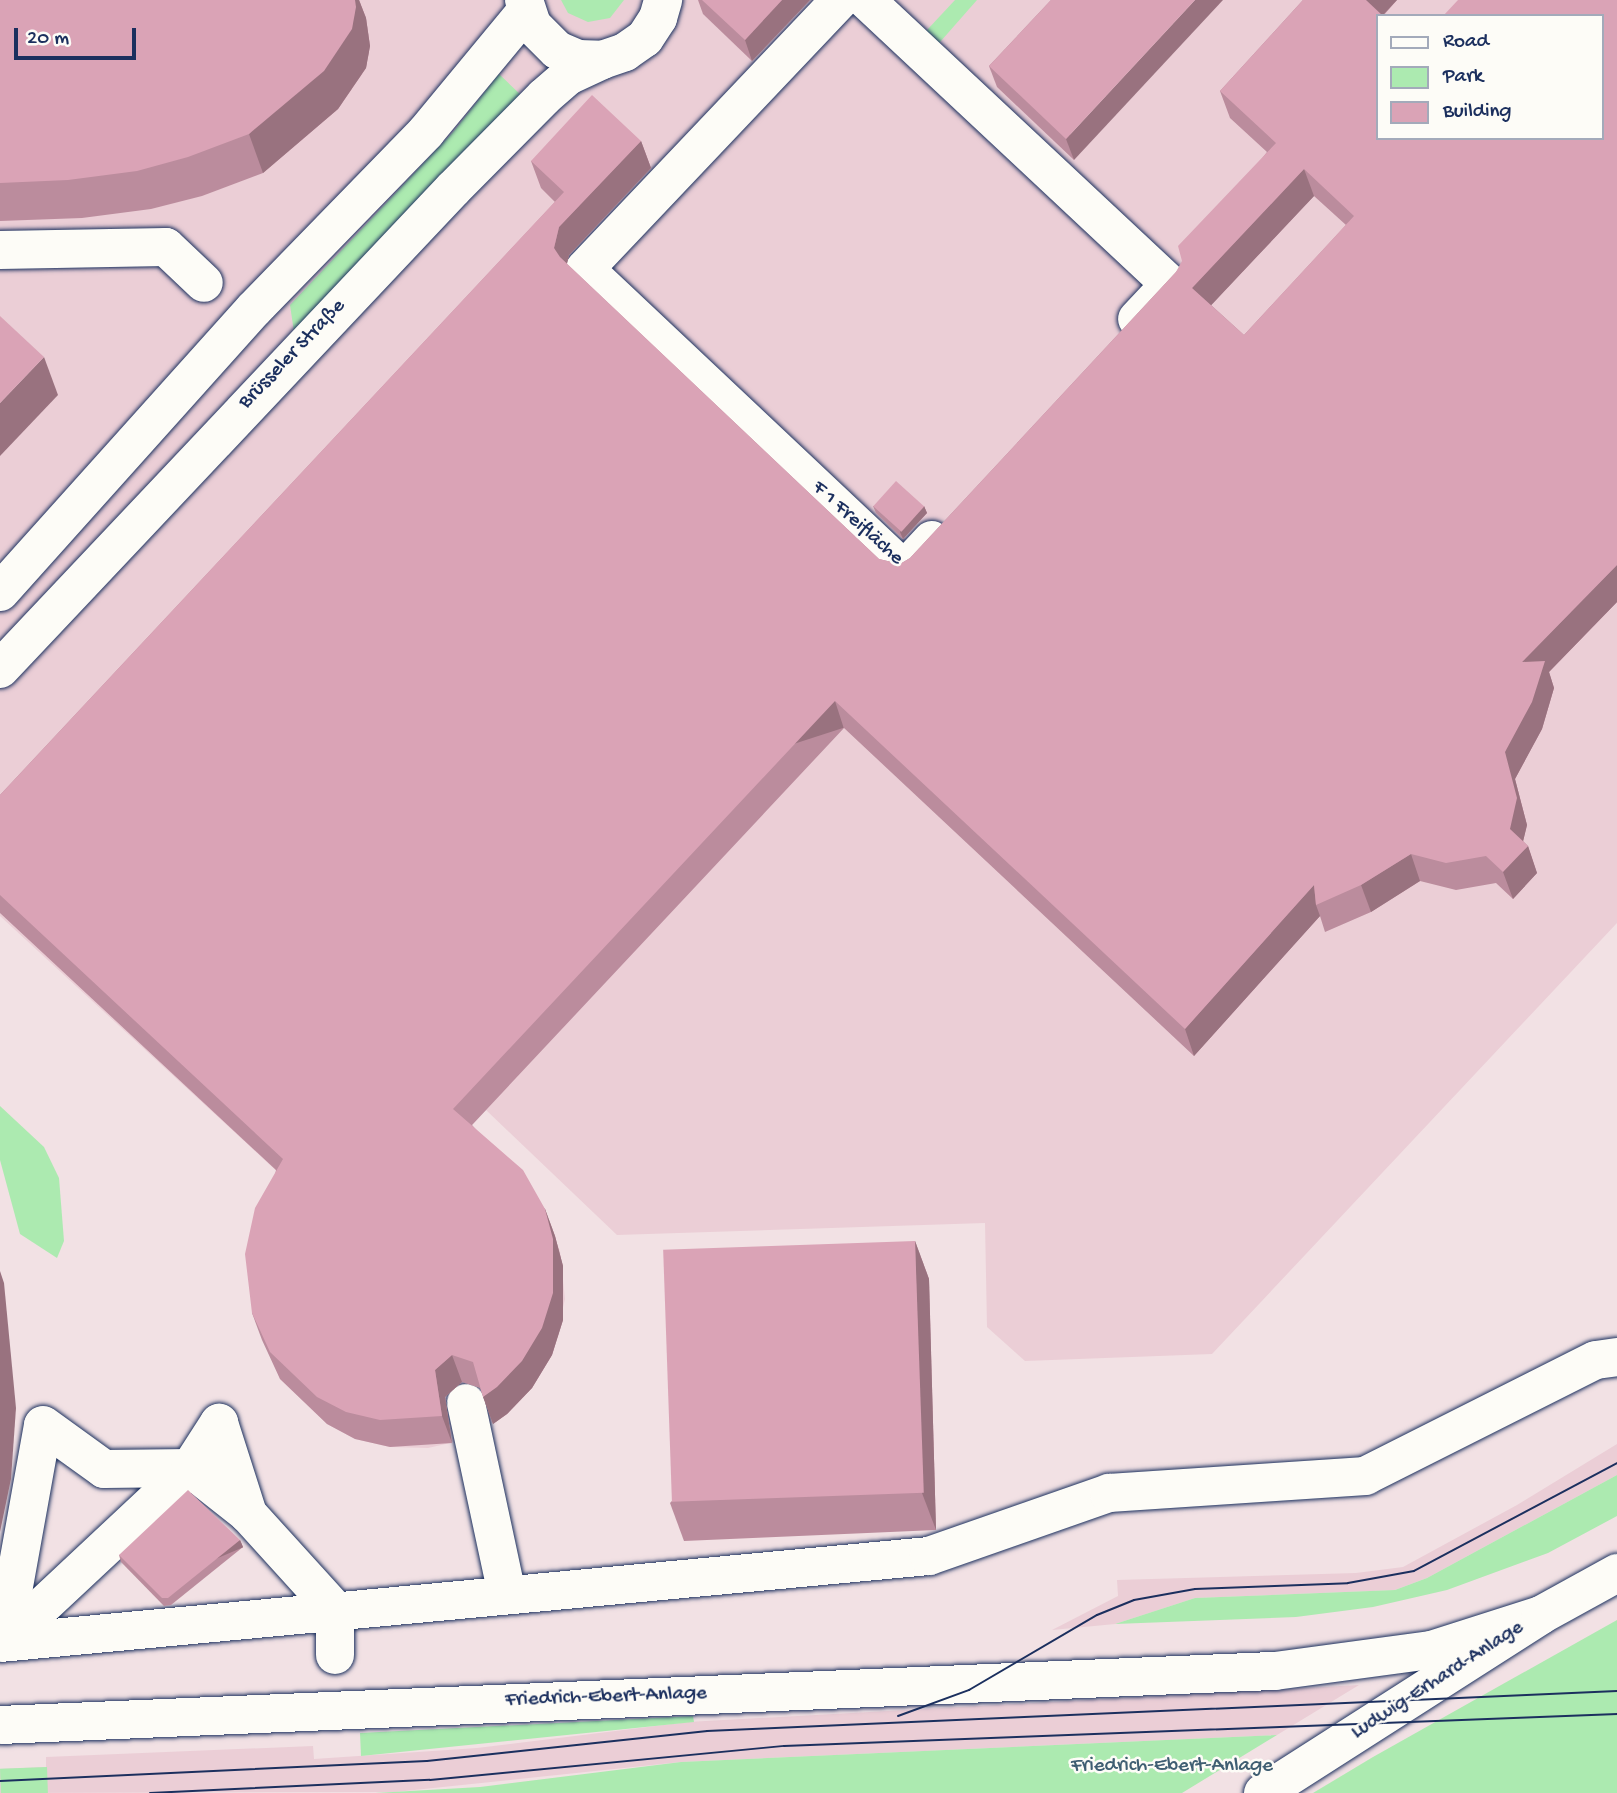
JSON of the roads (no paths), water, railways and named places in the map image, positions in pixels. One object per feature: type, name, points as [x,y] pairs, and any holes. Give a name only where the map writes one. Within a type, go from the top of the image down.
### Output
[{"type":"street","name":"Brüsseler Straße","points":[[0,669],[250,401],[544,97],[568,76],[625,52],[645,38],[659,18],[663,0]]},
{"type":"street","name":"F 1 Freifläche","points":[[840,0],[585,269],[904,570],[961,509]]},
{"type":"street","points":[[866,0],[1170,284],[1113,346]]},
{"type":"street","points":[[0,592],[254,309],[426,132],[525,5],[541,37],[558,50],[578,59],[602,60]]},
{"type":"street","points":[[0,250],[166,247],[204,283]]},
{"type":"street","points":[[250,401],[269,368],[272,350],[265,322],[254,309]]},
{"type":"street","points":[[2,1643],[929,1556],[1109,1493],[1365,1476],[1596,1360],[1617,1357]]},
{"type":"street","points":[[466,1403],[507,1595]]},
{"type":"street","points":[[2,1643],[190,1468],[219,1423],[228,1509]]},
{"type":"street","points":[[2,1643],[43,1425],[104,1469],[190,1468],[228,1509],[335,1610],[335,1655]]},
{"type":"street","name":"Ludwig-Erhard-Anlage","points":[[1263,1793],[1541,1615],[1617,1573]]},
{"type":"street","name":"Friedrich-Ebert-Anlage","points":[[0,1725],[1275,1671],[1431,1650],[1541,1615]]},
{"type":"tram line","points":[[898,1716],[969,1690],[1097,1615],[1134,1600],[1195,1589],[1348,1583],[1414,1571],[1617,1463]]},
{"type":"tram line","points":[[0,1781],[427,1761],[707,1731],[1617,1691]]},
{"type":"tram line","points":[[150,1793],[430,1780],[784,1746],[1617,1714]]}]
